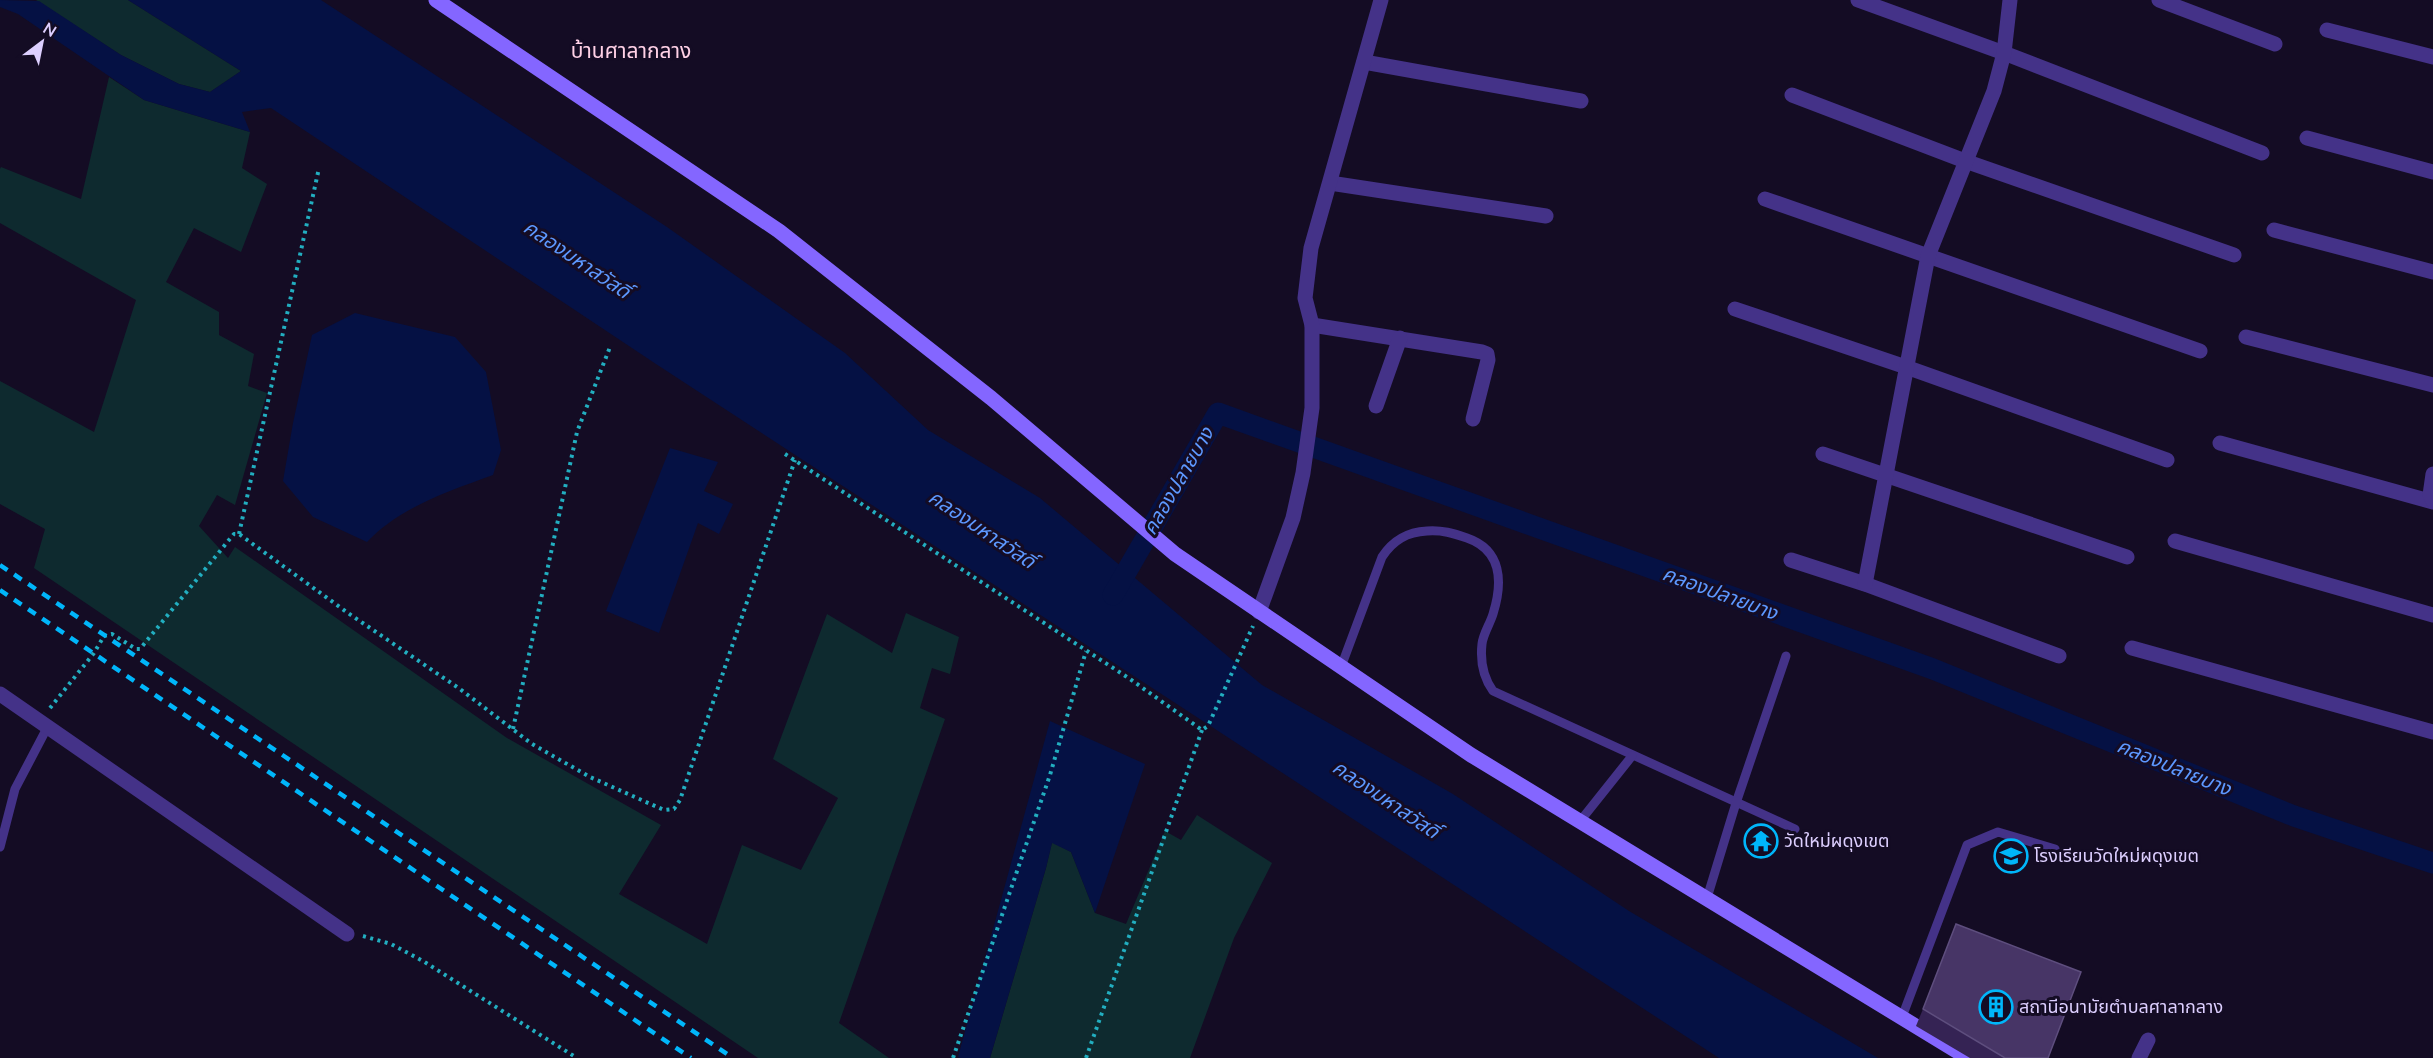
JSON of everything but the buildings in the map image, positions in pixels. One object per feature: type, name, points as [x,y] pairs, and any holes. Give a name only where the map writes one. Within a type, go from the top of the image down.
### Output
[{"type":"street","points":[[436,0],[779,231],[991,398],[1175,554],[1259,612],[1471,755],[1902,1017],[1962,1050]]},
{"type":"street","points":[[1259,612],[1293,518],[1303,473],[1312,408],[1312,325],[1305,298],[1311,248],[1381,0]]},
{"type":"street","points":[[1858,0],[2004,53],[2262,153]]},
{"type":"street","points":[[1865,584],[1928,256],[1994,91],[2004,53],[2010,0]]},
{"type":"street","points":[[2159,0],[2275,44]]},
{"type":"street","points":[[2327,30],[2433,57]]},
{"type":"street","points":[[1364,62],[1581,101]]},
{"type":"street","points":[[1792,95],[1965,161],[2234,255]]},
{"type":"street","points":[[2307,138],[2433,172]]},
{"type":"street","points":[[1330,183],[1546,216]]},
{"type":"street","points":[[1765,199],[2200,351]]},
{"type":"street","points":[[2274,230],[2433,272]]},
{"type":"street","points":[[1735,309],[2167,460]]},
{"type":"street","points":[[1312,325],[1487,354],[1488,360],[1473,419]]},
{"type":"street","points":[[2246,337],[2433,385]]},
{"type":"street","points":[[1376,406],[1400,338]]},
{"type":"street","points":[[2220,443],[2433,502]]},
{"type":"street","points":[[1823,454],[2127,557]]},
{"type":"street","points":[[2433,474],[2430,495],[2433,502]]},
{"type":"street","points":[[2175,540],[2433,615]]},
{"type":"street","points":[[1791,560],[1865,584],[2059,656]]},
{"type":"street","points":[[2132,648],[2433,732]]},
{"type":"street","points":[[0,694],[347,934]]},
{"type":"street","points":[[2139,1058],[2148,1040]]},
{"type":"lane","points":[[1341,667],[1382,557],[1389,546],[1400,537],[1419,531],[1443,530],[1483,544],[1495,560],[1499,575],[1494,611],[1482,642],[1484,679],[1493,691],[1795,829]]},
{"type":"lane","points":[[1707,897],[1736,803],[1786,657]]},
{"type":"lane","points":[[0,847],[15,789],[43,725]]},
{"type":"lane","points":[[1581,820],[1632,756]]},
{"type":"lane","points":[[1902,1017],[1968,845],[1998,832],[2055,849]]},
{"type":"path","points":[[239,534],[319,168]]},
{"type":"path","points":[[513,729],[577,432],[610,347]]},
{"type":"path","points":[[785,454],[1086,651],[1202,730]]},
{"type":"path","points":[[43,725],[104,636],[112,634],[136,649],[140,649],[234,534],[239,534],[339,607],[460,689],[532,744],[590,777],[664,810],[674,809],[680,800],[795,460]]},
{"type":"path","points":[[1086,1058],[1202,730],[1208,726],[1246,642]]},
{"type":"path","points":[[953,1058],[1050,775],[1086,651]]},
{"type":"path","points":[[347,934],[370,937],[391,944],[423,961],[577,1058]]},
{"type":"green space","points":[[36,0],[128,0],[241,71],[210,92],[179,84],[121,55]]},
{"type":"green space","points":[[109,77],[144,100],[250,132],[242,168],[267,184],[241,252],[194,228],[166,282],[219,312],[219,335],[254,354],[248,386],[267,393],[235,505],[217,495],[199,526],[228,558],[235,547],[507,738],[661,825],[619,894],[707,944],[742,845],[801,870],[838,798],[773,759],[827,614],[892,653],[906,613],[959,637],[950,674],[932,668],[920,708],[945,719],[839,1023],[889,1058],[758,1058],[34,568],[45,529],[0,504],[0,381],[94,432],[136,300],[0,223],[0,169],[1,167],[81,199]]},
{"type":"green space","points":[[1197,815],[1272,863],[1234,938],[1190,1058],[990,1058],[1052,842],[1071,852],[1095,913],[1126,924],[1165,831],[1181,840]]},
{"type":"water","name":"คลองมหาสวัสดิ์","points":[[0,0],[39,1],[121,55],[179,84],[210,92],[241,71],[128,0],[321,0],[667,227],[845,353],[928,430],[1040,498],[1262,685],[1453,794],[1629,911],[1878,1058],[1719,1058],[656,364],[271,108],[242,112],[250,132],[144,100],[18,14],[0,7]]},
{"type":"water","points":[[355,313],[455,337],[486,372],[501,450],[493,475],[426,501],[394,519],[367,542],[313,517],[283,481],[312,335]]},
{"type":"water","points":[[670,448],[718,462],[704,491],[733,504],[719,534],[698,523],[659,633],[606,611]]},
{"type":"water","points":[[1050,721],[1145,764],[1095,913],[1071,852],[1052,843],[990,1058],[961,1058],[958,1057]]},
{"type":"waterway","name":"คลองปลายบาง","points":[[1113,595],[1218,413],[1933,669],[2294,816],[2433,863]]},
{"type":"railway","points":[[0,565],[733,1058]]},
{"type":"railway","points":[[0,590],[691,1058]]},
{"type":"place","name":"วัดใหม่ผดุงเขต","points":[[1761,841]]},
{"type":"place","name":"โรงเรียนวัดใหม่ผดุงเขต","points":[[2011,856]]},
{"type":"place","name":"สถานีอนามัยตำบลศาลากลาง","points":[[1996,1007]]},
{"type":"district","name":"บ้านศาลากลาง","points":[[631,51]]}]
